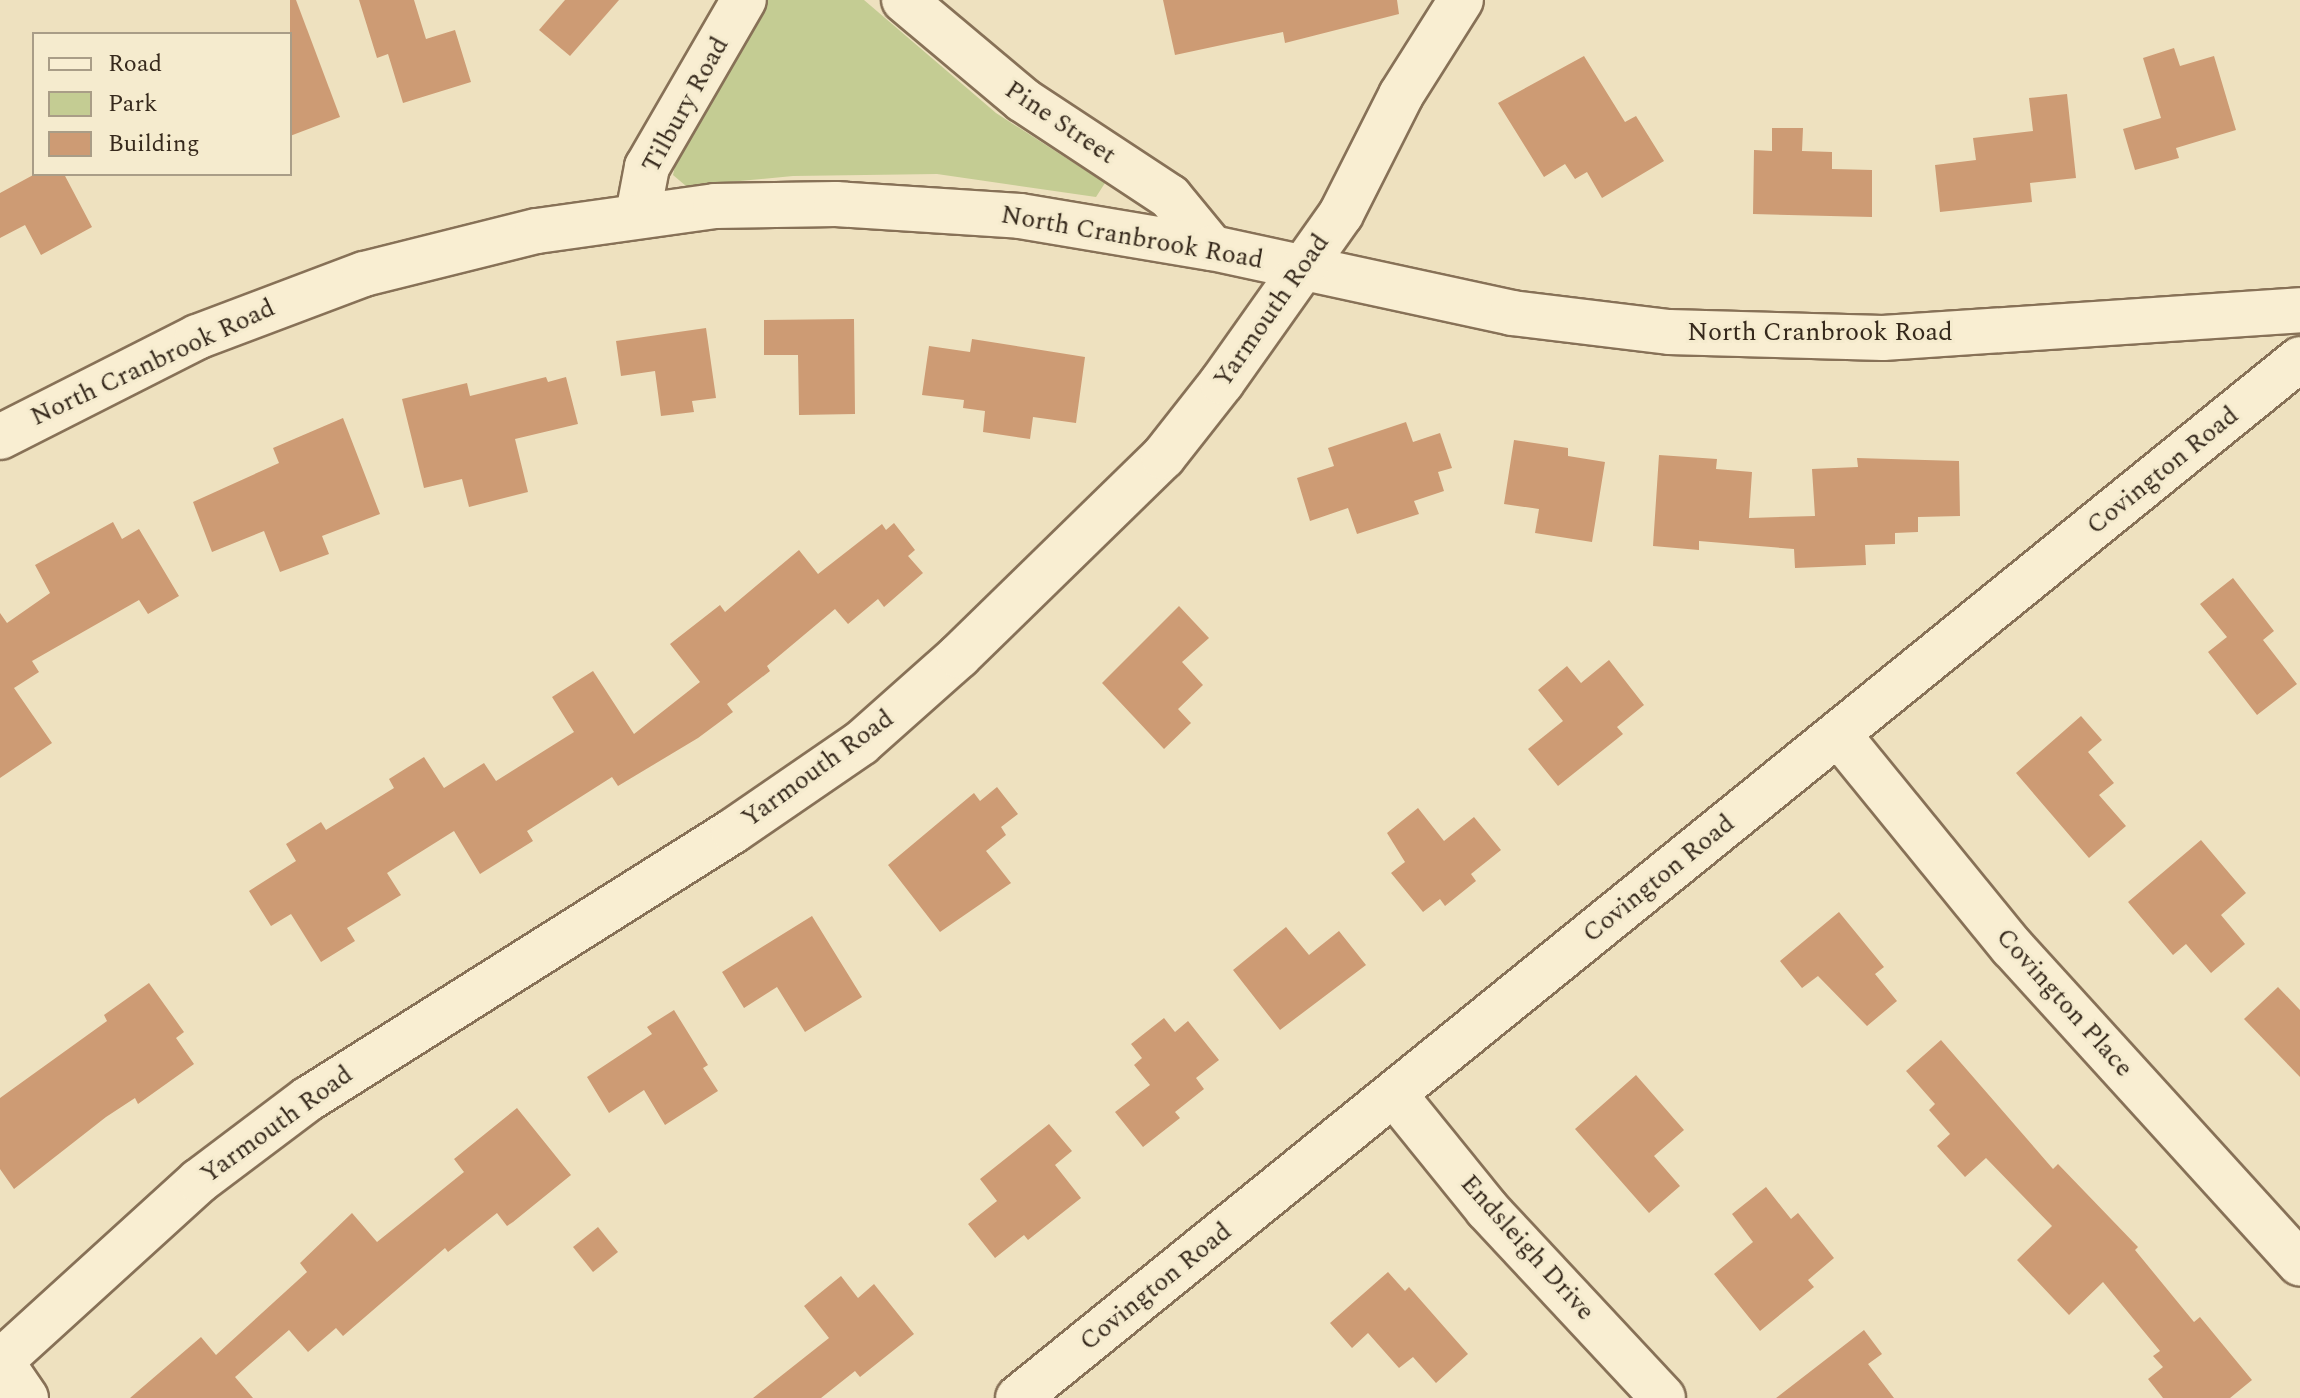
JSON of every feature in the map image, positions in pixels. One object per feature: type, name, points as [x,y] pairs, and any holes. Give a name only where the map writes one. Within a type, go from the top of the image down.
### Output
[{"type":"street","name":"Tilbury Road","points":[[638,214],[647,167],[744,0]]},
{"type":"street","name":"Pine Street","points":[[904,0],[1023,100],[1170,197],[1212,248]]},
{"type":"street","name":"Yarmouth Road","points":[[0,1361],[199,1181],[308,1099],[733,831],[861,743],[970,646],[1163,457],[1341,214],[1401,95],[1461,0]]},
{"type":"street","name":"North Cranbrook Road","points":[[0,437],[197,337],[303,295],[461,247],[638,214],[772,204],[940,208],[1212,248],[1512,313],[1775,338],[1976,334],[2300,310]]},
{"type":"street","name":"Covington Road","points":[[1018,1398],[2300,359]]},
{"type":"street","name":"Covington Place","points":[[1838,734],[2012,947],[2300,1263]]},
{"type":"street","name":"Endsleigh Drive","points":[[1394,1094],[1487,1209],[1663,1398]]},
{"type":"street","points":[[0,1361],[26,1398]]},
{"type":"green space","points":[[768,0],[864,0],[996,113],[1105,183],[1096,197],[937,174],[793,176],[686,186],[673,175],[679,147]]},
{"type":"building","points":[[290,0],[296,0],[340,117],[292,135],[292,32]]},
{"type":"building","points":[[359,0],[414,0],[426,39],[455,30],[471,82],[403,103],[388,54],[377,58]]},
{"type":"building","points":[[565,0],[619,0],[570,56],[539,30]]},
{"type":"building","points":[[1163,0],[1397,0],[1399,14],[1285,43],[1283,32],[1175,55]]},
{"type":"building","points":[[2174,48],[2180,66],[2214,56],[2236,130],[2176,148],[2179,158],[2135,170],[2123,129],[2161,118],[2143,58]]},
{"type":"building","points":[[1584,56],[1625,122],[1636,116],[1664,161],[1602,198],[1587,172],[1575,179],[1565,164],[1544,177],[1498,103]]},
{"type":"building","points":[[2067,94],[2076,178],[2030,183],[2032,202],[1940,212],[1935,165],[1976,160],[1973,138],[2033,131],[2029,98]]},
{"type":"building","points":[[1772,128],[1803,128],[1802,151],[1832,152],[1832,169],[1872,170],[1872,217],[1753,214],[1754,150],[1772,151]]},
{"type":"building","points":[[32,176],[65,176],[92,227],[41,255],[25,225],[0,238],[0,193]]},
{"type":"building","points":[[854,319],[855,414],[799,415],[798,355],[764,355],[764,320]]},
{"type":"building","points":[[706,328],[716,398],[692,401],[694,412],[661,416],[655,371],[621,376],[616,341]]},
{"type":"building","points":[[972,339],[1085,357],[1076,423],[1033,417],[1030,439],[983,432],[985,411],[963,408],[964,400],[922,395],[929,346],[970,352]]},
{"type":"building","points":[[546,377],[548,382],[566,377],[578,424],[515,439],[528,492],[469,507],[462,479],[424,488],[402,399],[467,383],[470,396]]},
{"type":"building","points":[[343,418],[380,514],[322,536],[329,554],[280,572],[264,531],[212,552],[193,502],[279,463],[273,448]]},
{"type":"building","points":[[1406,422],[1413,442],[1440,433],[1452,468],[1438,472],[1444,491],[1414,501],[1419,514],[1357,534],[1348,508],[1310,521],[1297,478],[1334,466],[1328,448]]},
{"type":"building","points":[[1514,440],[1568,448],[1568,456],[1605,462],[1592,542],[1535,533],[1539,509],[1504,504]]},
{"type":"building","points":[[1659,455],[1717,459],[1716,469],[1752,472],[1749,518],[1815,516],[1812,469],[1858,467],[1857,458],[1959,461],[1960,516],[1918,517],[1918,532],[1895,533],[1895,544],[1865,545],[1866,565],[1795,568],[1794,549],[1699,541],[1699,550],[1653,546]]},
{"type":"building","points":[[113,522],[122,539],[139,529],[179,596],[148,614],[139,600],[32,661],[39,672],[14,688],[52,743],[0,778],[0,613],[7,623],[50,593],[35,565]]},
{"type":"building","points":[[894,523],[915,550],[908,556],[923,573],[884,607],[878,599],[848,624],[835,609],[767,666],[770,671],[727,704],[733,712],[698,738],[618,786],[612,777],[527,831],[533,841],[480,874],[454,831],[387,873],[401,895],[347,928],[355,941],[321,962],[291,914],[271,926],[249,891],[296,861],[286,844],[321,822],[326,830],[394,788],[389,779],[424,757],[444,788],[484,763],[496,781],[574,732],[552,697],[593,671],[634,734],[700,682],[670,644],[720,605],[725,612],[799,550],[818,574],[882,524],[886,530]]},
{"type":"building","points":[[2233,578],[2274,631],[2263,640],[2297,684],[2257,715],[2208,652],[2227,637],[2200,604]]},
{"type":"building","points":[[1179,606],[1209,638],[1182,662],[1203,685],[1178,709],[1191,723],[1164,749],[1102,683]]},
{"type":"building","points":[[1609,660],[1644,705],[1617,727],[1623,734],[1558,786],[1528,749],[1563,721],[1538,690],[1567,666],[1581,683]]},
{"type":"building","points":[[2081,716],[2102,740],[2088,752],[2114,783],[2099,795],[2126,826],[2089,858],[2016,773]]},
{"type":"building","points":[[997,787],[1018,814],[1001,827],[1006,835],[986,851],[1011,883],[940,932],[888,865],[974,793],[980,801]]},
{"type":"building","points":[[1418,808],[1444,841],[1474,817],[1501,850],[1471,874],[1476,881],[1445,906],[1440,899],[1423,912],[1391,873],[1405,862],[1387,833]]},
{"type":"building","points":[[2201,840],[2246,893],[2221,915],[2245,944],[2211,973],[2186,944],[2173,955],[2128,902]]},
{"type":"building","points":[[1839,912],[1884,967],[1875,974],[1897,1001],[1867,1026],[1818,976],[1802,988],[1780,961]]},
{"type":"building","points":[[812,916],[862,997],[805,1032],[777,987],[744,1008],[722,972]]},
{"type":"building","points":[[1286,927],[1309,955],[1339,931],[1366,965],[1280,1030],[1233,970]]},
{"type":"building","points":[[149,983],[184,1032],[176,1038],[194,1064],[138,1104],[135,1098],[106,1117],[14,1189],[0,1169],[0,1098],[107,1021],[104,1015]]},
{"type":"building","points":[[2278,987],[2300,1010],[2300,1077],[2244,1019]]},
{"type":"building","points":[[674,1010],[708,1065],[703,1068],[718,1091],[665,1125],[644,1090],[609,1113],[587,1077],[652,1034],[647,1027]]},
{"type":"building","points":[[1164,1018],[1175,1032],[1188,1021],[1219,1060],[1196,1078],[1204,1089],[1175,1112],[1180,1118],[1143,1147],[1115,1112],[1150,1085],[1134,1065],[1142,1058],[1131,1044]]},
{"type":"building","points":[[1941,1040],[2053,1169],[2058,1164],[2138,1247],[2135,1250],[2194,1322],[2200,1317],[2252,1380],[2230,1398],[2163,1398],[2148,1379],[2163,1367],[2153,1356],[2160,1351],[2103,1282],[2069,1315],[2017,1260],[2052,1226],[1986,1158],[1965,1177],[1937,1146],[1950,1134],[1929,1110],[1935,1104],[1906,1071]]},
{"type":"building","points":[[1636,1075],[1684,1130],[1654,1156],[1680,1186],[1649,1213],[1575,1129]]},
{"type":"building","points":[[517,1108],[571,1175],[513,1222],[507,1226],[497,1213],[448,1252],[445,1248],[343,1336],[336,1328],[308,1352],[289,1330],[235,1377],[253,1398],[130,1398],[201,1337],[216,1355],[307,1272],[300,1263],[352,1213],[377,1242],[464,1172],[454,1159]]},
{"type":"building","points":[[1049,1124],[1072,1151],[1055,1165],[1081,1198],[1028,1240],[1024,1235],[995,1258],[968,1224],[997,1201],[980,1179]]},
{"type":"building","points":[[1766,1187],[1791,1219],[1798,1213],[1834,1258],[1808,1280],[1814,1287],[1760,1331],[1714,1274],[1753,1242],[1732,1214]]},
{"type":"building","points":[[598,1227],[618,1252],[593,1272],[573,1247]]},
{"type":"building","points":[[1388,1272],[1405,1291],[1409,1287],[1468,1354],[1436,1383],[1413,1357],[1399,1368],[1368,1333],[1352,1348],[1330,1323]]},
{"type":"building","points":[[841,1276],[858,1298],[874,1284],[914,1334],[860,1377],[855,1371],[821,1398],[753,1398],[829,1338],[804,1306]]},
{"type":"building","points":[[1864,1330],[1882,1354],[1868,1364],[1894,1398],[1776,1398]]}]
